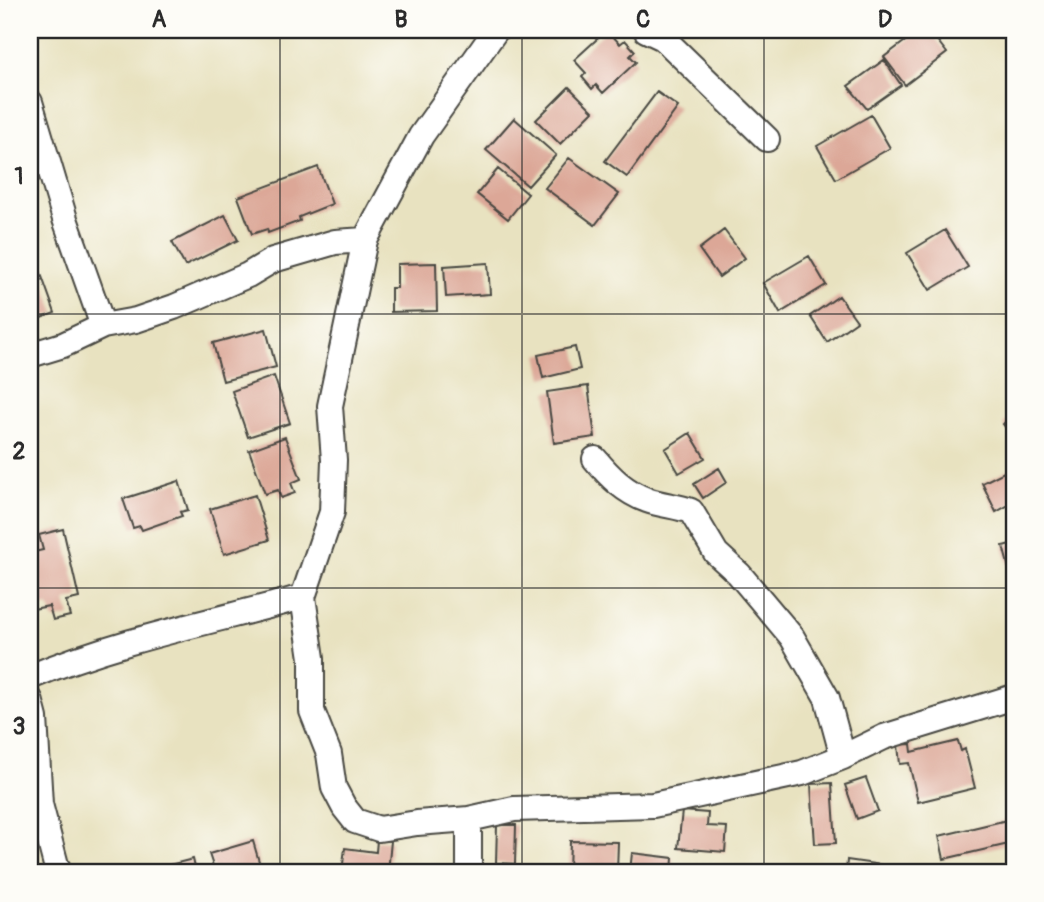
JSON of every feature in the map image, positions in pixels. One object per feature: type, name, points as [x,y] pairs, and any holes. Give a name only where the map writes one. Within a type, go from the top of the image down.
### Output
[{"type":"street","points":[[496,30],[421,136],[365,240],[330,406],[334,460],[332,512],[303,597],[312,658],[312,710],[329,754],[334,788],[344,807],[355,821],[379,829],[469,819],[513,809],[653,805],[803,773],[884,737],[1014,696]]},
{"type":"street","points":[[646,30],[663,38],[767,139]]},
{"type":"street","points":[[30,102],[65,219],[103,326]]},
{"type":"street","points":[[30,355],[63,345],[103,326],[136,320],[174,307],[248,275],[273,260],[335,242],[365,240]]},
{"type":"street","points":[[595,459],[612,479],[626,490],[649,501],[691,511],[716,553],[739,574],[792,637],[827,698],[843,757]]},
{"type":"street","points":[[30,677],[68,661],[145,636],[303,597]]},
{"type":"street","points":[[30,699],[35,718],[40,804],[60,872]]},
{"type":"street","points":[[469,819],[469,872]]},
{"type":"building","points":[[607,30],[620,44],[625,40],[635,51],[630,56],[636,62],[603,93],[596,85],[592,89],[582,77],[586,73],[574,60]]},
{"type":"building","points":[[920,30],[929,30],[947,53],[905,85],[884,57]]},
{"type":"building","points":[[884,60],[901,85],[867,109],[848,86]]},
{"type":"building","points":[[569,87],[593,111],[560,144],[536,120]]},
{"type":"building","points":[[657,92],[678,107],[627,177],[605,161]]},
{"type":"building","points":[[871,115],[890,148],[836,179],[817,146]]},
{"type":"building","points":[[514,118],[556,155],[528,186],[486,150]]},
{"type":"building","points":[[569,158],[619,194],[595,225],[545,188]]},
{"type":"building","points":[[318,167],[332,204],[299,217],[300,221],[268,233],[267,229],[252,234],[238,197]]},
{"type":"building","points":[[498,169],[528,194],[508,219],[477,194]]},
{"type":"building","points":[[225,215],[238,240],[185,266],[172,242]]},
{"type":"building","points":[[724,230],[745,258],[719,277],[699,249]]},
{"type":"building","points":[[945,230],[968,267],[930,290],[907,253]]},
{"type":"building","points":[[809,256],[826,285],[780,313],[763,283]]},
{"type":"building","points":[[436,263],[437,311],[391,312],[391,288],[397,288],[397,264]]},
{"type":"building","points":[[488,263],[490,294],[446,297],[444,266]]},
{"type":"building","points":[[40,271],[55,313],[30,322],[30,274]]},
{"type":"building","points":[[839,296],[857,321],[827,342],[810,316]]},
{"type":"building","points":[[266,329],[276,367],[223,381],[213,343]]},
{"type":"building","points":[[575,347],[580,369],[543,378],[538,355]]},
{"type":"building","points":[[274,376],[290,423],[248,437],[232,391]]},
{"type":"building","points":[[588,386],[595,437],[554,443],[547,392]]},
{"type":"building","points":[[1014,414],[1014,438],[1003,424]]},
{"type":"building","points":[[690,433],[705,458],[679,473],[665,449]]},
{"type":"building","points":[[285,437],[301,479],[291,483],[295,493],[281,498],[278,490],[265,494],[249,450]]},
{"type":"building","points":[[1014,467],[1014,502],[996,512],[982,483]]},
{"type":"building","points":[[719,468],[727,482],[703,498],[694,484]]},
{"type":"building","points":[[179,481],[188,510],[180,512],[182,516],[142,530],[140,526],[133,528],[123,499]]},
{"type":"building","points":[[255,495],[269,540],[224,554],[210,509]]},
{"type":"building","points":[[63,529],[79,598],[66,601],[70,616],[53,620],[49,606],[33,609],[30,594],[30,553],[43,550],[39,535]]},
{"type":"building","points":[[1014,543],[1014,583],[1013,583],[1003,546]]},
{"type":"building","points":[[958,741],[961,751],[965,749],[975,788],[918,802],[909,763],[900,764],[898,745],[911,744],[912,752]]},
{"type":"building","points":[[866,778],[878,811],[857,819],[845,785]]},
{"type":"building","points":[[832,783],[836,843],[815,844],[811,784]]},
{"type":"building","points":[[682,811],[708,813],[707,826],[727,827],[725,852],[678,848]]},
{"type":"building","points":[[1007,820],[1013,843],[944,859],[939,836]]},
{"type":"building","points":[[497,825],[516,825],[515,864],[496,863]]},
{"type":"building","points":[[377,840],[391,841],[388,872],[342,872],[345,848],[376,852]]},
{"type":"building","points":[[253,841],[260,865],[235,872],[215,872],[209,854]]},
{"type":"building","points":[[570,841],[618,842],[617,872],[569,872]]},
{"type":"building","points":[[632,853],[673,858],[672,872],[630,872]]},
{"type":"building","points":[[193,859],[196,872],[150,870]]},
{"type":"building","points":[[847,860],[896,867],[895,872],[846,872]]}]
